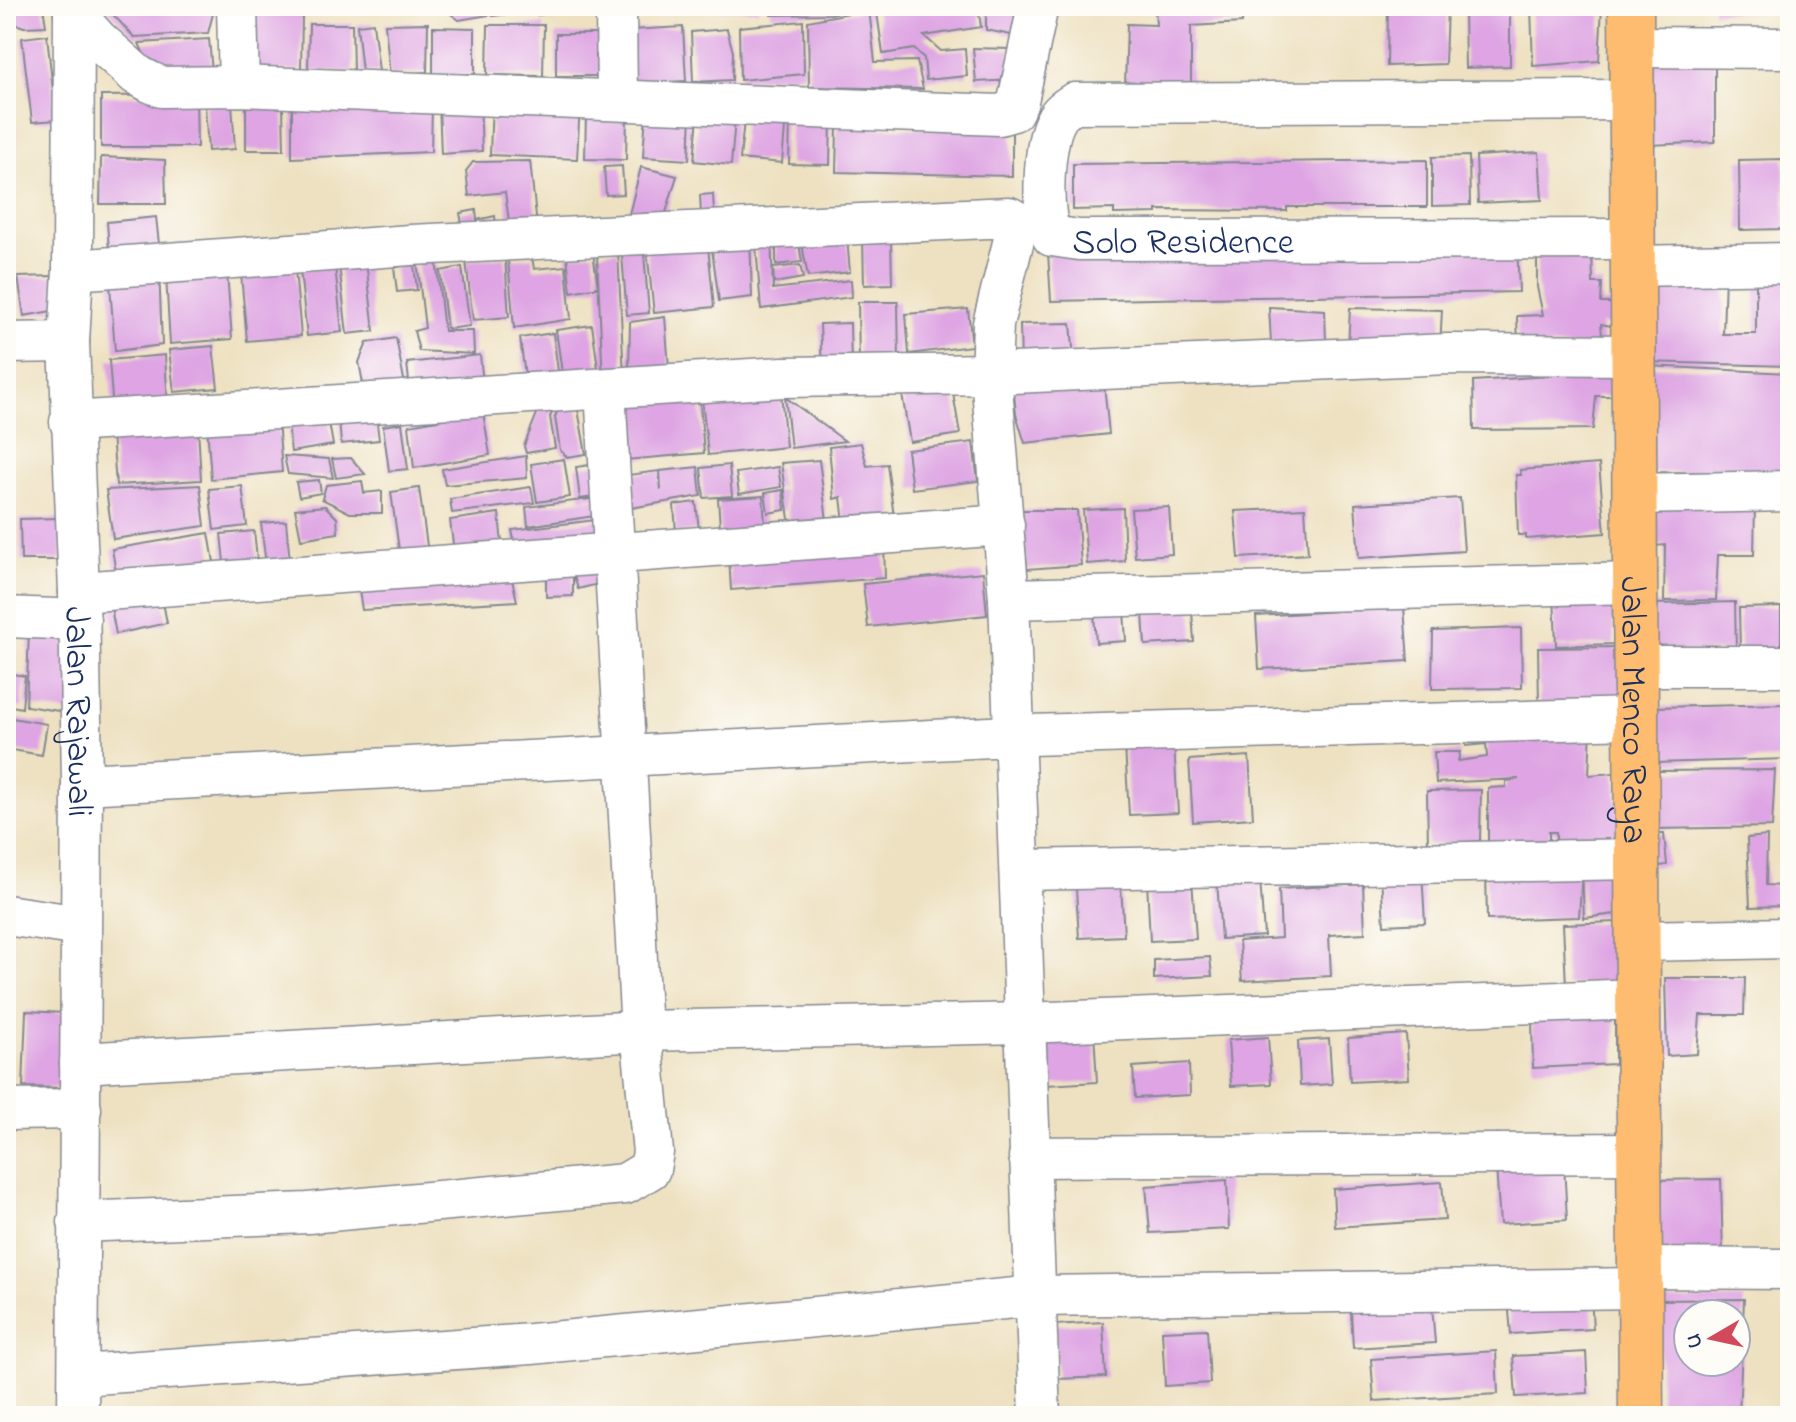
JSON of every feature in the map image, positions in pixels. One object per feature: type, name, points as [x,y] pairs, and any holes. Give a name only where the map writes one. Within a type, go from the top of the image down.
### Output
[{"type":"main road","name":"Jalan Menco Raya","points":[[1631,26],[1641,1416]]},
{"type":"street","points":[[237,6],[239,86]]},
{"type":"street","points":[[616,6],[617,99]]},
{"type":"street","points":[[74,10],[98,40],[137,75],[162,87],[239,86],[999,115],[1013,111],[1018,101],[1038,6]]},
{"type":"street","name":"Jalan Rajawali","points":[[74,10],[73,270],[69,342],[80,606],[82,784],[78,1416]]},
{"type":"street","points":[[1631,26],[1790,48]]},
{"type":"street","name":"Solo Residence","points":[[1631,100],[1074,103],[1064,109],[1051,132],[1044,222],[1052,236],[1065,239],[1632,252]]},
{"type":"street","points":[[73,270],[381,246],[1009,217],[1016,228],[993,324],[991,374],[1009,599],[1040,1416]]},
{"type":"street","points":[[1632,252],[1790,263]]},
{"type":"street","points":[[6,343],[69,342]]},
{"type":"street","points":[[70,422],[783,377],[991,374],[1448,354],[1634,355]]},
{"type":"street","points":[[78,1222],[308,1213],[625,1184],[650,1169],[653,1152],[641,1031],[605,389]]},
{"type":"street","points":[[1634,494],[1790,491]]},
{"type":"street","points":[[6,617],[80,606],[614,553],[1004,525]]},
{"type":"street","points":[[1009,599],[1635,583]]},
{"type":"street","points":[[1635,666],[1790,666]]},
{"type":"street","points":[[82,784],[1014,735],[1276,725],[1635,718]]},
{"type":"street","points":[[1020,870],[1637,859]]},
{"type":"street","points":[[6,915],[80,926]]},
{"type":"street","points":[[1638,941],[1790,938]]},
{"type":"street","points":[[80,1063],[641,1031],[1024,1023],[1638,999]]},
{"type":"street","points":[[6,1110],[81,1109]]},
{"type":"street","points":[[1029,1157],[1639,1153]]},
{"type":"street","points":[[80,1375],[531,1344],[1036,1296],[1640,1278],[1790,1269]]},
{"type":"building","points":[[6,6],[43,6],[46,26],[24,27],[6,21]]},
{"type":"building","points":[[105,6],[215,6],[208,33],[134,37]]},
{"type":"building","points":[[440,6],[532,6],[533,11],[493,16],[489,11],[489,15],[459,20]]},
{"type":"building","points":[[537,6],[587,6],[587,8],[538,15]]},
{"type":"building","points":[[635,6],[705,6],[705,10],[636,14]]},
{"type":"building","points":[[712,6],[758,6],[758,10],[712,10]]},
{"type":"building","points":[[770,6],[858,7],[831,14],[771,15]]},
{"type":"building","points":[[876,6],[978,6],[981,27],[924,36],[941,51],[965,49],[967,76],[926,80],[924,58],[914,49],[883,54]]},
{"type":"building","points":[[986,6],[1024,6],[1021,37],[986,30]]},
{"type":"building","points":[[1155,6],[1243,6],[1242,23],[1191,26],[1191,84],[1125,87],[1127,24],[1156,25]]},
{"type":"building","points":[[1388,6],[1447,6],[1445,64],[1387,66]]},
{"type":"building","points":[[1602,6],[1599,61],[1533,66],[1531,7]]},
{"type":"building","points":[[1713,6],[1769,6],[1769,12],[1713,12]]},
{"type":"building","points":[[869,9],[875,62],[917,61],[923,89],[809,87],[808,21]]},
{"type":"building","points":[[1464,9],[1510,9],[1510,66],[1465,68]]},
{"type":"building","points":[[249,14],[302,15],[301,70],[249,71]]},
{"type":"building","points":[[803,21],[804,74],[740,80],[739,27]]},
{"type":"building","points":[[373,23],[379,71],[362,72],[357,25]]},
{"type":"building","points":[[428,23],[427,72],[390,75],[385,24]]},
{"type":"building","points":[[309,24],[352,24],[353,71],[308,71]]},
{"type":"building","points":[[488,25],[544,25],[543,76],[487,75]]},
{"type":"building","points":[[433,27],[475,28],[475,74],[433,76]]},
{"type":"building","points":[[683,27],[686,81],[632,84],[630,30]]},
{"type":"building","points":[[727,29],[733,52],[732,80],[693,82],[691,32]]},
{"type":"building","points":[[556,34],[601,34],[601,76],[556,76]]},
{"type":"building","points":[[47,35],[56,120],[32,122],[22,38]]},
{"type":"building","points":[[209,39],[212,72],[151,72],[139,43]]},
{"type":"building","points":[[973,48],[1010,49],[1013,80],[976,82]]},
{"type":"building","points":[[1649,50],[1715,50],[1715,142],[1649,145]]},
{"type":"building","points":[[196,95],[197,147],[101,147],[101,96]]},
{"type":"building","points":[[492,100],[580,103],[577,159],[490,155]]},
{"type":"building","points":[[292,101],[432,106],[431,152],[292,158]]},
{"type":"building","points":[[480,101],[482,151],[441,154],[439,103]]},
{"type":"building","points":[[232,103],[235,149],[208,151],[205,105]]},
{"type":"building","points":[[699,105],[736,108],[731,165],[694,161]]},
{"type":"building","points":[[283,106],[284,150],[246,150],[246,107]]},
{"type":"building","points":[[745,111],[786,116],[782,163],[740,159]]},
{"type":"building","points":[[586,112],[627,113],[626,160],[585,159]]},
{"type":"building","points":[[646,112],[691,114],[689,160],[643,157]]},
{"type":"building","points":[[790,118],[831,118],[830,165],[789,164]]},
{"type":"building","points":[[837,127],[1012,130],[1012,176],[836,172]]},
{"type":"building","points":[[1539,152],[1542,200],[1478,203],[1476,156]]},
{"type":"building","points":[[1469,156],[1470,205],[1432,206],[1432,157]]},
{"type":"building","points":[[101,157],[165,160],[166,204],[100,204]]},
{"type":"building","points":[[1784,159],[1785,229],[1740,230],[1739,160]]},
{"type":"building","points":[[1427,160],[1427,207],[1287,207],[1287,211],[1157,210],[1157,213],[1114,214],[1114,209],[1073,210],[1073,164]]},
{"type":"building","points":[[530,161],[537,226],[510,229],[505,192],[469,196],[466,171],[473,162]]},
{"type":"building","points":[[622,166],[624,194],[606,195],[604,167]]},
{"type":"building","points":[[641,167],[677,176],[664,219],[627,222]]},
{"type":"building","points":[[713,194],[714,213],[701,214],[700,195]]},
{"type":"building","points":[[476,210],[477,220],[495,216],[497,235],[463,229],[460,213]]},
{"type":"building","points":[[156,217],[160,253],[109,250],[107,222]]},
{"type":"building","points":[[797,232],[802,262],[776,265],[776,236]]},
{"type":"building","points":[[755,233],[771,233],[773,289],[851,280],[852,297],[761,309]]},
{"type":"building","points":[[750,234],[752,297],[719,301],[711,242]]},
{"type":"building","points":[[707,236],[714,307],[654,313],[646,242]]},
{"type":"building","points":[[847,238],[850,272],[808,277],[801,239]]},
{"type":"building","points":[[863,238],[891,238],[892,284],[864,285]]},
{"type":"building","points":[[643,242],[649,313],[627,315],[621,244]]},
{"type":"building","points":[[1517,243],[1519,292],[1051,301],[1048,253]]},
{"type":"building","points":[[1537,247],[1592,248],[1593,283],[1602,283],[1601,303],[1611,303],[1611,326],[1601,324],[1603,346],[1518,346],[1517,316],[1543,315],[1537,287]]},
{"type":"building","points":[[618,250],[624,378],[603,381],[597,254]]},
{"type":"building","points":[[593,253],[598,287],[571,292],[567,256]]},
{"type":"building","points":[[505,257],[509,317],[473,320],[466,261]]},
{"type":"building","points":[[532,257],[534,269],[566,266],[571,319],[514,328],[508,260]]},
{"type":"building","points":[[436,259],[444,331],[473,331],[474,354],[419,351],[414,331],[425,328],[417,261]]},
{"type":"building","points":[[366,261],[374,331],[347,334],[339,264]]},
{"type":"building","points":[[414,265],[417,290],[397,292],[394,267]]},
{"type":"building","points":[[800,265],[803,278],[774,283],[773,268]]},
{"type":"building","points":[[335,266],[342,332],[307,336],[300,270]]},
{"type":"building","points":[[462,267],[470,326],[447,329],[440,271]]},
{"type":"building","points":[[159,268],[162,345],[115,351],[109,272]]},
{"type":"building","points":[[295,269],[301,336],[247,341],[241,274]]},
{"type":"building","points":[[227,272],[232,339],[170,344],[166,276]]},
{"type":"building","points":[[1644,275],[1725,275],[1723,334],[1756,334],[1756,275],[1790,275],[1790,366],[1645,362]]},
{"type":"building","points":[[53,276],[57,310],[24,316],[18,277]]},
{"type":"building","points":[[858,302],[898,302],[899,365],[859,366]]},
{"type":"building","points":[[1269,307],[1325,310],[1326,342],[1271,342]]},
{"type":"building","points":[[1350,308],[1442,310],[1440,348],[1348,349]]},
{"type":"building","points":[[968,309],[972,346],[909,354],[906,314]]},
{"type":"building","points":[[665,317],[669,368],[629,371],[630,322]]},
{"type":"building","points":[[850,323],[851,367],[822,370],[820,324]]},
{"type":"building","points":[[1071,323],[1074,360],[1021,365],[1020,324]]},
{"type":"building","points":[[592,325],[600,382],[564,387],[556,330]]},
{"type":"building","points":[[553,333],[560,387],[527,391],[520,338]]},
{"type":"building","points":[[396,338],[406,390],[364,389],[359,362],[367,343]]},
{"type":"building","points":[[213,346],[218,388],[174,392],[169,350]]},
{"type":"building","points":[[165,355],[168,407],[113,411],[109,360]]},
{"type":"building","points":[[480,355],[483,383],[410,391],[407,363]]},
{"type":"building","points":[[1551,365],[1613,370],[1613,396],[1596,396],[1593,429],[1474,430],[1473,381],[1549,376]]},
{"type":"building","points":[[1648,366],[1790,373],[1790,474],[1650,472]]},
{"type":"building","points":[[1103,374],[1109,434],[1025,443],[1016,414],[1013,382]]},
{"type":"building","points":[[780,381],[786,447],[708,455],[701,389]]},
{"type":"building","points":[[951,381],[960,434],[910,442],[901,388]]},
{"type":"building","points":[[699,392],[704,453],[625,460],[606,403]]},
{"type":"building","points":[[785,397],[845,441],[791,448]]},
{"type":"building","points":[[558,399],[550,417],[555,448],[526,453],[524,446],[540,406]]},
{"type":"building","points":[[577,404],[586,454],[567,457],[560,450],[555,417],[559,407]]},
{"type":"building","points":[[483,412],[490,455],[414,468],[409,425]]},
{"type":"building","points":[[376,415],[379,440],[341,444],[339,419]]},
{"type":"building","points":[[328,417],[333,445],[291,452],[288,424]]},
{"type":"building","points":[[278,419],[282,472],[211,479],[207,425]]},
{"type":"building","points":[[402,423],[408,469],[389,471],[383,426]]},
{"type":"building","points":[[198,428],[201,480],[116,485],[112,434]]},
{"type":"building","points":[[973,442],[978,481],[912,489],[907,450]]},
{"type":"building","points":[[861,443],[867,466],[887,464],[894,517],[845,532],[841,497],[834,499],[829,447]]},
{"type":"building","points":[[284,456],[329,459],[333,478],[288,474]]},
{"type":"building","points":[[526,456],[527,478],[445,485],[442,469]]},
{"type":"building","points":[[351,458],[365,474],[336,478],[332,459]]},
{"type":"building","points":[[564,459],[570,497],[537,502],[531,464]]},
{"type":"building","points":[[819,460],[828,528],[791,533],[781,463]]},
{"type":"building","points":[[603,463],[607,495],[580,499],[576,467]]},
{"type":"building","points":[[1599,464],[1605,533],[1526,539],[1526,535],[1518,535],[1516,475],[1521,475],[1520,470]]},
{"type":"building","points":[[729,465],[732,496],[704,498],[701,468]]},
{"type":"building","points":[[698,467],[701,496],[625,509],[620,476],[659,471],[661,490],[660,471]]},
{"type":"building","points":[[778,467],[781,487],[739,494],[736,473]]},
{"type":"building","points":[[319,480],[321,493],[299,497],[296,482]]},
{"type":"building","points":[[362,481],[364,493],[382,491],[382,513],[350,513],[322,499],[326,485]]},
{"type":"building","points":[[200,485],[205,526],[113,539],[106,490]]},
{"type":"building","points":[[242,486],[247,526],[214,530],[209,489]]},
{"type":"building","points":[[531,487],[534,503],[452,513],[450,499]]},
{"type":"building","points":[[419,488],[428,553],[400,557],[391,492]]},
{"type":"building","points":[[783,490],[785,510],[768,513],[765,493]]},
{"type":"building","points":[[763,496],[766,537],[721,541],[718,499]]},
{"type":"building","points":[[598,498],[601,515],[528,526],[526,507]]},
{"type":"building","points":[[1460,498],[1464,551],[1359,558],[1355,504]]},
{"type":"building","points":[[1653,499],[1755,505],[1754,555],[1718,555],[1716,600],[1664,601],[1665,545],[1654,546]]},
{"type":"building","points":[[696,502],[699,530],[676,533],[674,505]]},
{"type":"building","points":[[325,506],[337,518],[338,533],[301,539],[295,509]]},
{"type":"building","points":[[1169,507],[1172,554],[1135,557],[1131,509]]},
{"type":"building","points":[[1123,508],[1125,561],[1087,564],[1083,510]]},
{"type":"building","points":[[1305,508],[1308,554],[1239,558],[1235,511]]},
{"type":"building","points":[[1022,510],[1077,510],[1081,565],[1027,569]]},
{"type":"building","points":[[499,513],[502,545],[454,552],[450,520]]},
{"type":"building","points":[[60,518],[61,560],[21,560],[20,519]]},
{"type":"building","points":[[604,519],[607,535],[515,546],[512,530]]},
{"type":"building","points":[[286,521],[290,562],[266,565],[261,523]]},
{"type":"building","points":[[254,531],[258,567],[225,571],[221,534]]},
{"type":"building","points":[[209,533],[214,562],[117,578],[112,549]]},
{"type":"building","points":[[884,544],[885,578],[731,590],[729,557]]},
{"type":"building","points":[[610,564],[614,580],[578,589],[573,573]]},
{"type":"building","points":[[509,567],[517,601],[362,610],[357,578]]},
{"type":"building","points":[[546,571],[573,571],[573,596],[546,597]]},
{"type":"building","points":[[983,572],[987,615],[868,627],[863,584]]},
{"type":"building","points":[[160,587],[167,623],[116,634],[109,598]]},
{"type":"building","points":[[1612,590],[1614,644],[1556,646],[1554,592]]},
{"type":"building","points":[[1191,595],[1194,642],[1145,645],[1142,598]]},
{"type":"building","points":[[1123,596],[1126,641],[1096,643],[1093,598]]},
{"type":"building","points":[[1735,602],[1736,651],[1654,654],[1653,604]]},
{"type":"building","points":[[1404,607],[1408,661],[1259,669],[1256,616]]},
{"type":"building","points":[[1781,607],[1781,651],[1740,651],[1739,608]]},
{"type":"building","points":[[1521,628],[1522,688],[1432,689],[1433,631]]},
{"type":"building","points":[[29,632],[71,633],[72,713],[26,706]]},
{"type":"building","points":[[1621,647],[1622,703],[1539,704],[1538,648]]},
{"type":"building","points":[[6,673],[25,676],[22,708],[6,705]]},
{"type":"building","points":[[1790,704],[1790,759],[1654,763],[1655,707]]},
{"type":"building","points":[[6,717],[47,724],[42,755],[6,749]]},
{"type":"building","points":[[1465,726],[1591,727],[1589,775],[1615,773],[1620,841],[1556,842],[1556,832],[1549,832],[1549,843],[1488,846],[1488,788],[1506,787],[1506,781],[1519,779],[1436,783],[1434,752],[1460,752],[1458,761],[1487,757],[1486,744],[1466,746]]},
{"type":"building","points":[[1174,743],[1178,813],[1129,815],[1125,746]]},
{"type":"building","points":[[1249,756],[1253,818],[1193,822],[1189,760]]},
{"type":"building","points":[[1783,769],[1790,769],[1790,810],[1783,810]]},
{"type":"building","points":[[1775,770],[1772,827],[1654,829],[1654,771]]},
{"type":"building","points":[[1481,790],[1480,841],[1428,845],[1427,791]]},
{"type":"building","points":[[1650,834],[1664,834],[1667,865],[1652,867]]},
{"type":"building","points":[[1767,836],[1766,885],[1783,886],[1784,837],[1790,836],[1790,906],[1750,907],[1747,838]]},
{"type":"building","points":[[1616,867],[1615,914],[1584,918],[1582,871],[1579,917],[1487,920],[1486,870]]},
{"type":"building","points":[[1422,871],[1425,923],[1384,925],[1381,874]]},
{"type":"building","points":[[1192,878],[1196,939],[1150,941],[1147,881]]},
{"type":"building","points":[[1260,878],[1264,936],[1221,939],[1217,880]]},
{"type":"building","points":[[1363,884],[1365,933],[1329,935],[1331,976],[1242,981],[1239,941],[1281,938],[1279,889]]},
{"type":"building","points":[[1121,886],[1124,936],[1079,938],[1076,889]]},
{"type":"building","points":[[1616,922],[1616,983],[1566,985],[1563,924]]},
{"type":"building","points":[[1210,957],[1212,976],[1154,979],[1154,960]]},
{"type":"building","points":[[1665,978],[1745,978],[1744,1015],[1700,1015],[1697,1054],[1667,1056]]},
{"type":"building","points":[[26,1011],[65,1013],[62,1088],[23,1087]]},
{"type":"building","points":[[1615,1016],[1615,1064],[1533,1068],[1532,1018]]},
{"type":"building","points":[[1094,1033],[1097,1082],[1047,1085],[1044,1036]]},
{"type":"building","points":[[1406,1034],[1409,1079],[1350,1082],[1348,1038]]},
{"type":"building","points":[[1268,1037],[1271,1084],[1231,1086],[1228,1040]]},
{"type":"building","points":[[1329,1039],[1332,1084],[1300,1086],[1298,1041]]},
{"type":"building","points":[[1189,1063],[1190,1095],[1135,1098],[1133,1067]]},
{"type":"building","points":[[1564,1163],[1567,1220],[1500,1224],[1496,1167]]},
{"type":"building","points":[[1721,1179],[1723,1258],[1651,1259],[1649,1180]]},
{"type":"building","points":[[1227,1180],[1229,1229],[1150,1233],[1146,1186]]},
{"type":"building","points":[[1442,1182],[1445,1220],[1335,1227],[1333,1189]]},
{"type":"building","points":[[1591,1295],[1593,1329],[1511,1334],[1508,1300]]},
{"type":"building","points":[[1660,1300],[1672,1300],[1672,1378],[1741,1378],[1739,1416],[1660,1416]]},
{"type":"building","points":[[1432,1306],[1435,1343],[1353,1348],[1351,1311]]},
{"type":"building","points":[[1103,1322],[1106,1377],[1057,1379],[1054,1325]]},
{"type":"building","points":[[1207,1329],[1210,1383],[1165,1386],[1162,1331]]},
{"type":"building","points":[[1496,1351],[1498,1394],[1374,1401],[1371,1359]]},
{"type":"building","points":[[1586,1352],[1588,1393],[1516,1397],[1513,1356]]}]
